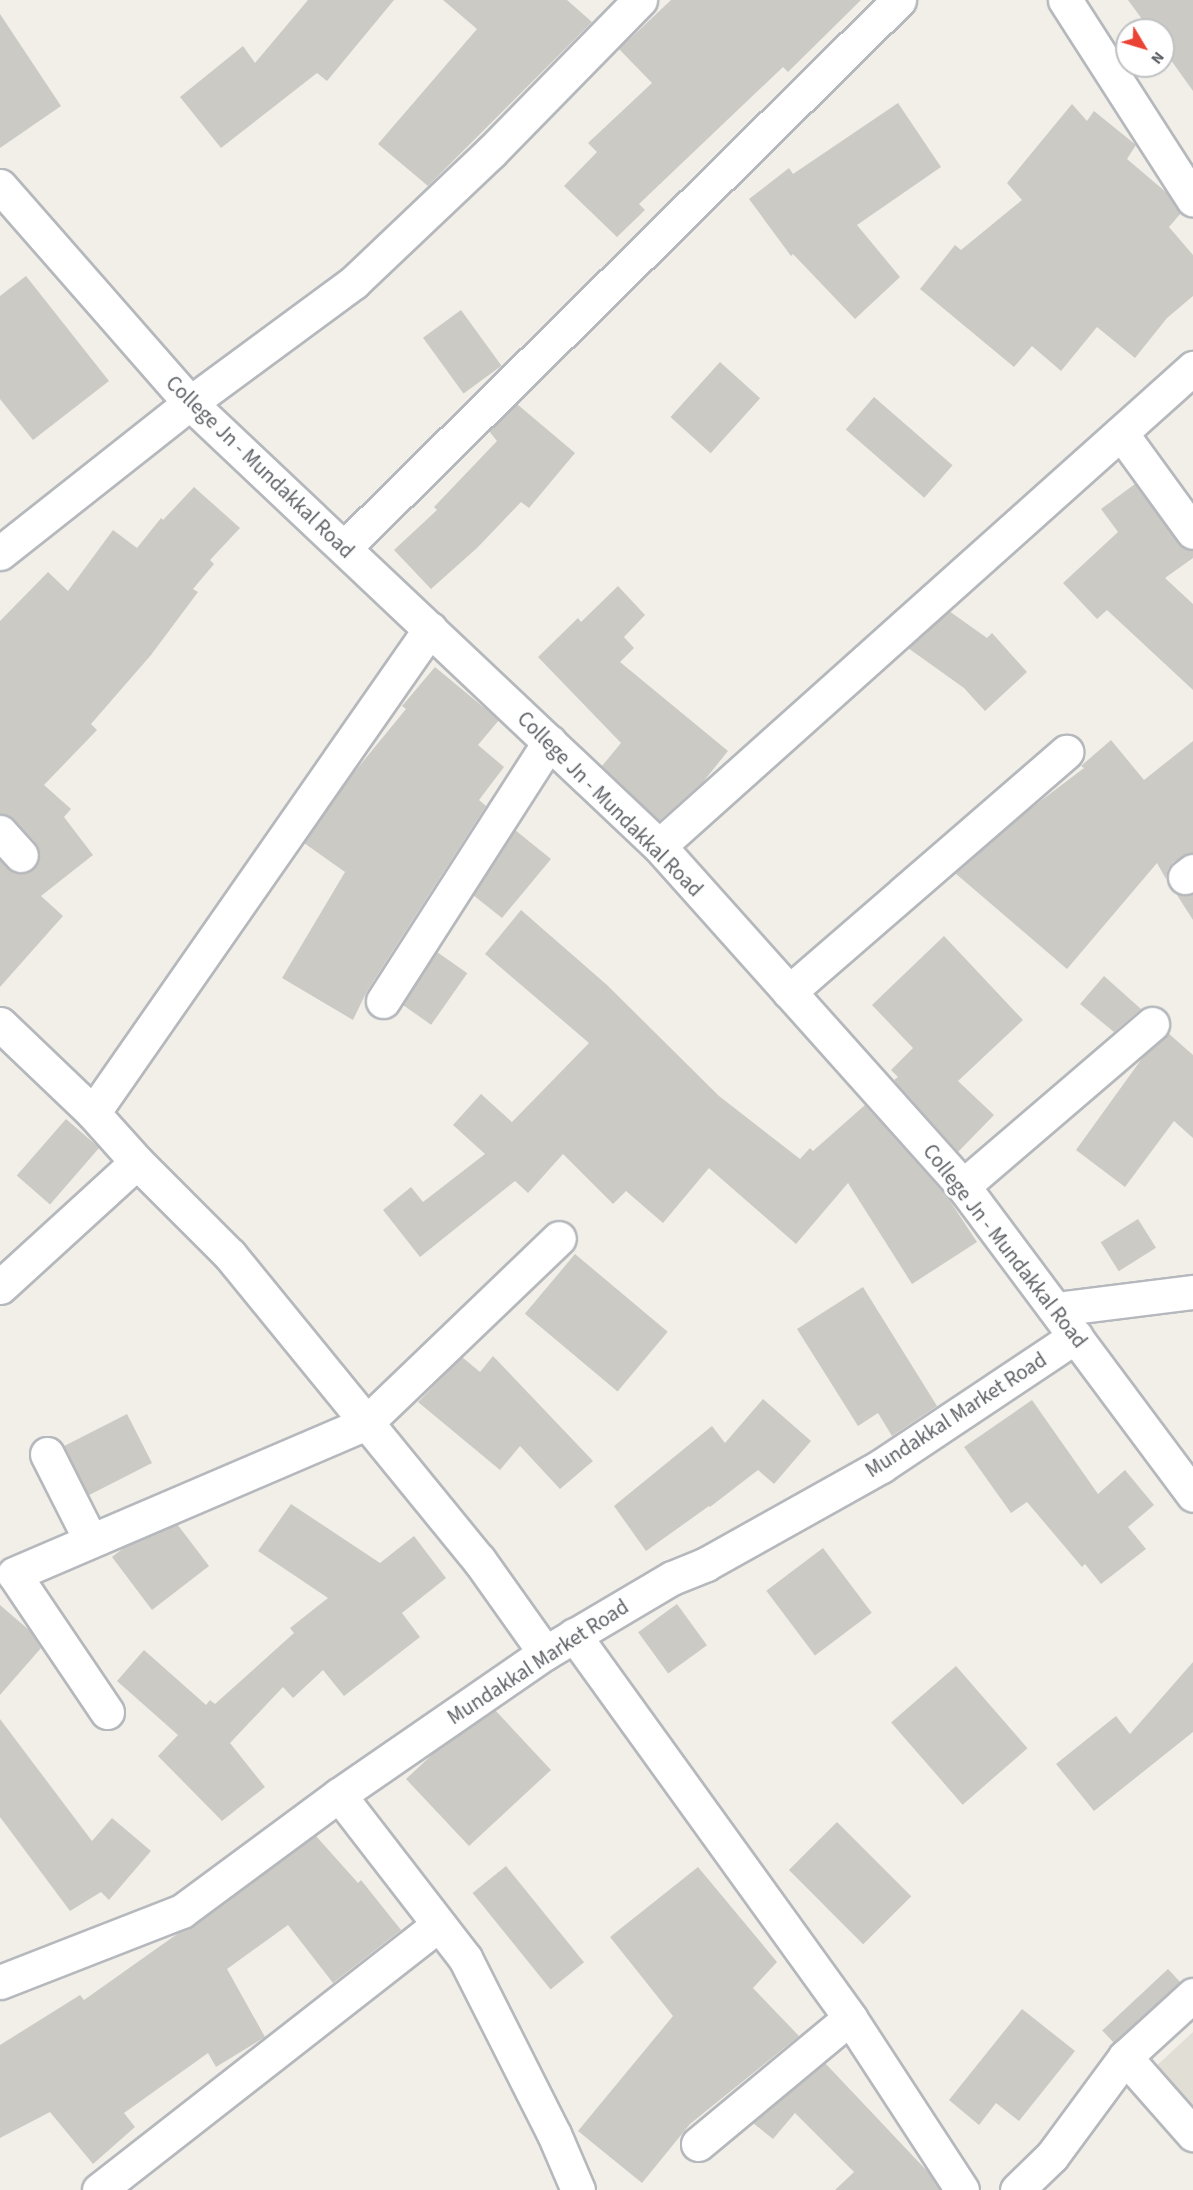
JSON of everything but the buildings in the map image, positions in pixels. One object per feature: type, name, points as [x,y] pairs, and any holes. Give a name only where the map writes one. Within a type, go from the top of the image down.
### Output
[{"type":"street","points":[[0,553],[190,403],[354,282],[491,152],[640,0]]},
{"type":"street","points":[[344,548],[899,0]]},
{"type":"street","points":[[1065,0],[1193,199]]},
{"type":"street","name":"College Jn - Mundakkal Road","points":[[0,186],[190,403],[659,846],[963,1186],[1193,1495]]},
{"type":"street","points":[[659,846],[1193,368]]},
{"type":"street","points":[[1121,433],[1193,532]]},
{"type":"street","points":[[93,1113],[430,629]]},
{"type":"street","points":[[383,1001],[549,742]]},
{"type":"street","points":[[789,992],[1065,752]]},
{"type":"street","points":[[0,1024],[93,1113],[137,1162],[230,1255],[479,1560],[545,1653]]},
{"type":"street","points":[[963,1186],[1152,1024]]},
{"type":"street","points":[[0,1287],[137,1162]]},
{"type":"street","points":[[107,1712],[5,1574],[91,1541],[366,1423],[560,1238]]},
{"type":"street","points":[[1056,1309],[1193,1292]]},
{"type":"street","name":"Mundakkal Market Road","points":[[0,1982],[182,1911],[339,1795],[545,1653],[672,1578],[706,1564],[881,1466],[1076,1336]]},
{"type":"street","points":[[47,1454],[91,1541]]},
{"type":"street","points":[[574,1635],[850,2018],[962,2190]]},
{"type":"street","points":[[339,1795],[465,1958],[554,2134],[578,2190]]},
{"type":"street","points":[[99,2190],[438,1926]]},
{"type":"street","points":[[1017,2190],[1052,2156],[1125,2057],[1193,1995]]},
{"type":"street","points":[[698,2144],[850,2018]]},
{"type":"street","points":[[1125,2057],[1193,2134]]},
{"type":"shaded area","points":[[1193,2032],[1193,2117],[1152,2070]]}]
